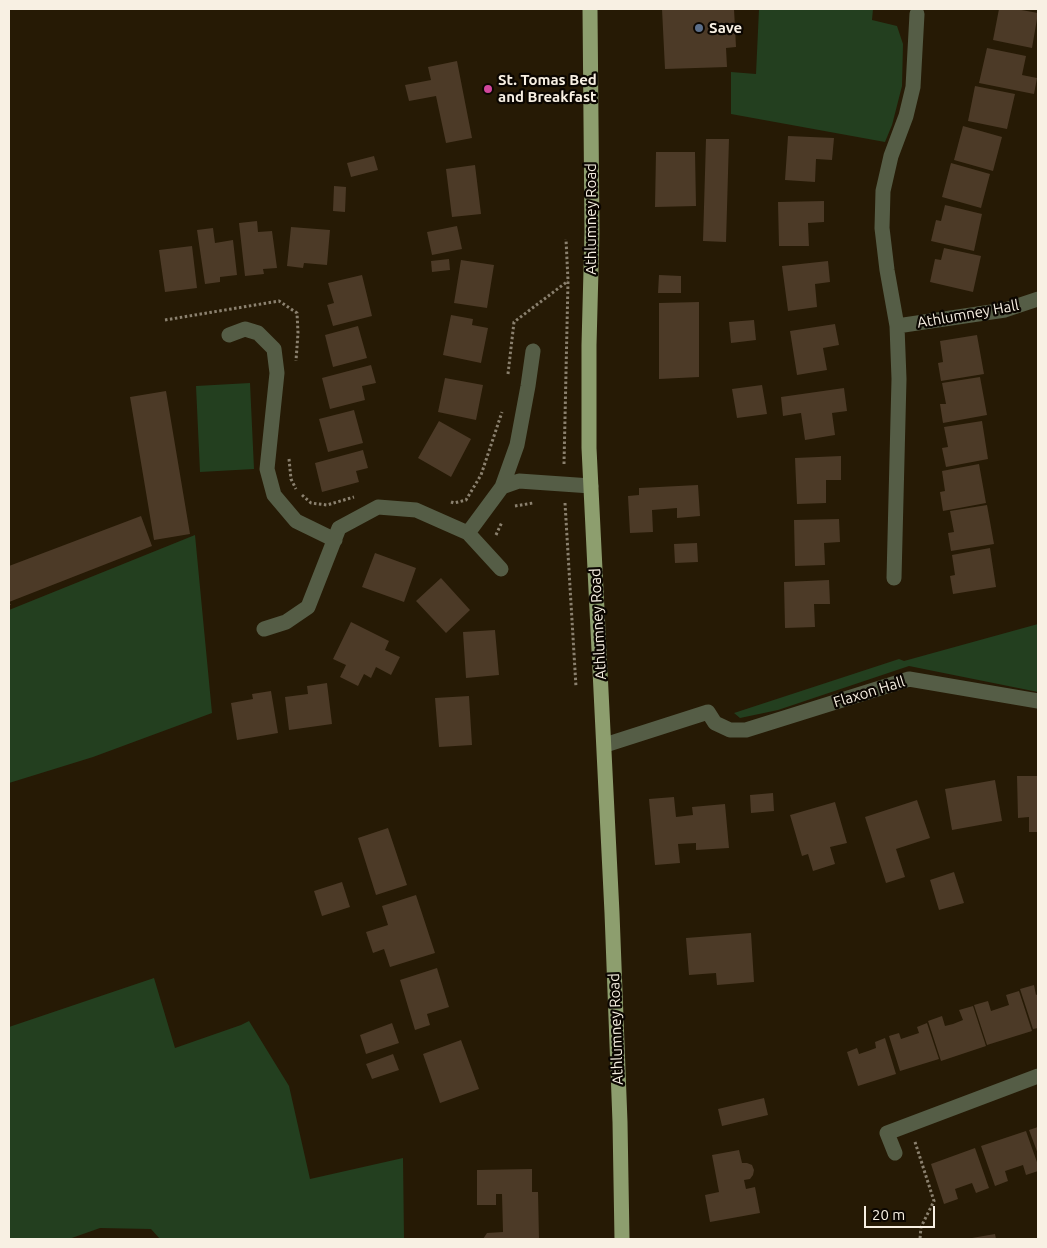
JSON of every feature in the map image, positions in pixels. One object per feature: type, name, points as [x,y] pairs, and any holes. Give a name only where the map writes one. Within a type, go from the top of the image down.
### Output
[{"type":"main road","name":"Athlumney Road","points":[[590,9],[592,232],[589,448],[595,592],[605,745],[620,1122],[622,1239]]},
{"type":"street","points":[[894,578],[899,379],[897,326],[882,228],[883,191],[891,156],[906,116],[913,86],[917,14]]},
{"type":"street","name":"Athlumney Hall","points":[[897,326],[1005,310],[1038,299]]},
{"type":"street","points":[[229,335],[245,329],[258,332],[274,349],[277,373],[267,469],[274,495],[296,521],[335,540]]},
{"type":"street","points":[[468,533],[502,487],[517,445],[533,351]]},
{"type":"street","points":[[502,487],[519,481],[591,486]]},
{"type":"street","points":[[264,629],[286,622],[308,607],[339,528],[378,507],[416,510],[468,533],[501,570]]},
{"type":"street","name":"Flaxon Hall","points":[[605,745],[708,712],[715,722],[730,730],[746,730],[909,679],[1038,702]]},
{"type":"street","points":[[895,1153],[887,1133],[1038,1076]]},
{"type":"path","points":[[508,376],[514,322],[568,281]]},
{"type":"path","points":[[166,320],[279,301],[297,313],[296,362]]},
{"type":"path","points":[[445,501],[454,503],[466,500],[481,475],[505,403]]},
{"type":"path","points":[[290,454],[291,478],[297,490],[310,503],[327,505],[356,496]]},
{"type":"path","points":[[511,509],[516,504],[540,504]]},
{"type":"path","points":[[557,505],[565,506]]},
{"type":"path","points":[[487,553],[506,514]]},
{"type":"path","points":[[909,1125],[934,1201],[921,1227],[920,1239]]},
{"type":"green space","points":[[759,9],[873,9],[872,20],[897,26],[903,44],[902,86],[892,125],[885,142],[731,114],[731,72],[756,74]]},
{"type":"green space","points":[[250,383],[254,469],[200,472],[196,386]]},
{"type":"green space","points":[[195,535],[212,713],[93,757],[9,783],[9,610]]},
{"type":"green space","points":[[1038,624],[1038,692],[909,666],[778,710],[740,718],[734,713],[899,659],[904,661]]},
{"type":"green space","points":[[154,978],[175,1048],[249,1021],[289,1086],[310,1179],[403,1158],[404,1239],[160,1239],[151,1229],[100,1228],[69,1239],[9,1239],[9,1027]]},
{"type":"building","name":"Save","points":[[662,9],[734,9],[736,47],[726,48],[727,67],[665,69]]},
{"type":"building","points":[[999,9],[1016,9],[1038,13],[1032,48],[993,40]]},
{"type":"building","points":[[987,48],[1026,56],[1022,75],[1037,78],[1034,94],[979,83]]},
{"type":"building","points":[[457,61],[472,138],[446,143],[436,96],[409,101],[405,85],[431,80],[428,67]]},
{"type":"building","points":[[975,86],[1015,94],[1007,129],[968,121]]},
{"type":"building","points":[[963,126],[1002,137],[993,171],[954,160]]},
{"type":"building","points":[[788,136],[834,138],[832,160],[816,159],[815,182],[785,180]]},
{"type":"building","points":[[706,139],[729,139],[726,242],[703,241]]},
{"type":"building","points":[[656,152],[695,152],[696,206],[655,207]]},
{"type":"building","points":[[374,156],[378,170],[351,177],[347,163]]},
{"type":"building","points":[[951,163],[990,174],[981,208],[942,197]]},
{"type":"building","points":[[475,165],[481,214],[452,217],[446,169]]},
{"type":"building","points":[[334,186],[346,187],[345,212],[333,211]]},
{"type":"building","points":[[824,201],[824,222],[808,223],[809,246],[779,246],[778,202]]},
{"type":"building","points":[[945,205],[982,214],[974,251],[931,241],[936,220],[941,221]]},
{"type":"building","points":[[257,221],[258,232],[272,231],[277,268],[263,269],[264,274],[245,276],[239,223]]},
{"type":"building","points":[[457,226],[462,249],[432,255],[427,232]]},
{"type":"building","points":[[291,227],[330,230],[327,265],[304,263],[303,268],[287,266]]},
{"type":"building","points":[[213,228],[215,243],[233,240],[237,275],[220,277],[220,282],[205,284],[197,230]]},
{"type":"building","points":[[192,246],[197,288],[165,292],[159,250]]},
{"type":"building","points":[[944,248],[981,256],[973,292],[930,282],[935,259],[941,260]]},
{"type":"building","points":[[449,259],[450,270],[432,272],[431,261]]},
{"type":"building","points":[[461,260],[494,265],[487,308],[454,303]]},
{"type":"building","points":[[828,261],[830,282],[815,284],[817,307],[788,311],[782,266]]},
{"type":"building","points":[[362,275],[372,316],[333,326],[327,305],[334,303],[328,283]]},
{"type":"building","points":[[659,275],[681,276],[681,293],[658,293]]},
{"type":"building","points":[[699,302],[699,377],[659,379],[659,303]]},
{"type":"building","points":[[451,315],[473,319],[472,325],[488,328],[481,363],[443,355]]},
{"type":"building","points":[[754,320],[756,340],[731,343],[729,322]]},
{"type":"building","points":[[835,324],[839,345],[823,348],[827,370],[797,375],[790,331]]},
{"type":"building","points":[[358,326],[367,358],[333,367],[325,335]]},
{"type":"building","points":[[977,335],[984,374],[941,381],[938,363],[943,362],[940,341]]},
{"type":"building","points":[[371,365],[376,383],[362,386],[365,400],[330,409],[322,378]]},
{"type":"building","points":[[980,377],[987,415],[943,423],[940,404],[946,404],[942,383]]},
{"type":"building","points":[[445,378],[483,385],[476,420],[438,412]]},
{"type":"building","points":[[762,385],[767,414],[737,418],[732,389]]},
{"type":"building","points":[[844,388],[847,411],[832,413],[835,435],[805,440],[801,413],[783,416],[781,397]]},
{"type":"building","points":[[166,391],[190,534],[154,540],[130,397]]},
{"type":"building","points":[[354,410],[363,443],[328,452],[319,419]]},
{"type":"building","points":[[439,421],[471,439],[451,477],[418,458]]},
{"type":"building","points":[[982,421],[988,459],[946,467],[942,448],[948,447],[944,427]]},
{"type":"building","points":[[363,450],[368,468],[356,471],[359,482],[322,492],[315,463]]},
{"type":"building","points":[[841,456],[841,480],[826,480],[826,503],[797,504],[795,458]]},
{"type":"building","points":[[979,464],[986,503],[943,511],[940,492],[945,491],[942,471]]},
{"type":"building","points":[[698,485],[700,516],[677,518],[677,508],[652,510],[653,532],[630,533],[628,496],[639,495],[639,488]]},
{"type":"building","points":[[987,505],[994,544],[951,551],[948,533],[954,532],[950,511]]},
{"type":"building","points":[[141,516],[152,546],[9,602],[9,566]]},
{"type":"building","points":[[839,519],[840,542],[824,543],[825,565],[795,566],[794,520]]},
{"type":"building","points":[[697,543],[698,562],[675,563],[674,544]]},
{"type":"building","points":[[990,548],[996,587],[953,594],[950,576],[955,575],[952,555]]},
{"type":"building","points":[[375,553],[416,568],[404,602],[362,587]]},
{"type":"building","points":[[441,578],[470,610],[446,633],[416,601]]},
{"type":"building","points":[[829,580],[830,604],[814,604],[815,627],[785,628],[784,582]]},
{"type":"building","points":[[351,622],[389,641],[385,650],[400,657],[391,675],[376,667],[371,678],[364,674],[358,686],[340,677],[346,665],[333,659]]},
{"type":"building","points":[[495,630],[499,675],[466,678],[463,632]]},
{"type":"building","points":[[327,683],[332,724],[289,730],[285,697],[308,694],[307,686]]},
{"type":"building","points":[[271,691],[278,733],[237,740],[231,703],[253,699],[252,694]]},
{"type":"building","points":[[469,696],[472,745],[439,747],[435,698]]},
{"type":"building","points":[[1017,776],[1038,776],[1038,832],[1029,832],[1029,817],[1018,818]]},
{"type":"building","points":[[995,780],[1002,821],[952,830],[945,789]]},
{"type":"building","points":[[773,793],[774,811],[751,813],[750,795]]},
{"type":"building","points":[[674,797],[676,817],[693,815],[692,807],[725,804],[729,848],[696,850],[696,843],[678,844],[680,863],[655,865],[649,799]]},
{"type":"building","points":[[917,800],[930,838],[896,849],[905,877],[886,883],[865,817]]},
{"type":"building","points":[[835,802],[847,843],[830,847],[835,864],[813,871],[808,854],[802,856],[790,815]]},
{"type":"building","points":[[388,828],[407,885],[376,895],[358,838]]},
{"type":"building","points":[[954,872],[964,903],[939,910],[930,880]]},
{"type":"building","points":[[342,882],[350,907],[322,916],[314,891]]},
{"type":"building","points":[[416,895],[435,953],[390,967],[384,949],[373,953],[366,932],[388,925],[382,906]]},
{"type":"building","points":[[751,933],[754,982],[717,985],[716,973],[689,975],[686,938]]},
{"type":"building","points":[[437,968],[449,1007],[427,1014],[430,1025],[415,1030],[400,980]]},
{"type":"building","points":[[1034,985],[1036,995],[1038,994],[1038,1028],[1033,1029],[1020,989]]},
{"type":"building","points":[[1019,991],[1032,1031],[987,1045],[974,1005],[988,1001],[991,1011],[1009,1005],[1006,995]]},
{"type":"building","points":[[973,1006],[986,1046],[941,1061],[928,1021],[942,1016],[945,1026],[953,1024],[963,1020],[959,1010]]},
{"type":"building","points":[[392,1023],[399,1043],[366,1054],[360,1035]]},
{"type":"building","points":[[927,1023],[939,1059],[900,1071],[889,1036],[899,1033],[901,1039],[919,1033],[917,1027]]},
{"type":"building","points":[[885,1038],[896,1074],[858,1086],[847,1052],[857,1048],[859,1054],[868,1051],[876,1048],[875,1042]]},
{"type":"building","points":[[461,1040],[479,1089],[440,1103],[423,1054]]},
{"type":"building","points":[[393,1054],[399,1070],[372,1079],[366,1064]]},
{"type":"building","points":[[764,1098],[768,1115],[722,1126],[718,1109]]},
{"type":"building","points":[[1038,1127],[1038,1154],[1029,1130]]},
{"type":"building","points":[[1026,1131],[1038,1165],[1038,1171],[1026,1175],[1023,1165],[1005,1171],[1008,1181],[995,1186],[981,1146]]},
{"type":"building","points":[[975,1148],[989,1188],[976,1193],[972,1183],[955,1189],[958,1199],[944,1204],[931,1164]]},
{"type":"building","points":[[739,1150],[742,1163],[752,1165],[754,1170],[750,1179],[744,1180],[746,1189],[755,1187],[760,1213],[710,1222],[705,1195],[719,1192],[712,1155]]},
{"type":"building","points":[[532,1169],[532,1192],[538,1192],[539,1239],[483,1239],[487,1233],[503,1232],[502,1194],[496,1194],[496,1205],[477,1205],[477,1170]]},
{"type":"building","points":[[995,1234],[996,1239],[972,1239],[972,1238]]},
{"type":"place","name":"Save","points":[[699,28]]},
{"type":"place","name":"St. Tomas Bed and Breakfast","points":[[488,89]]}]
